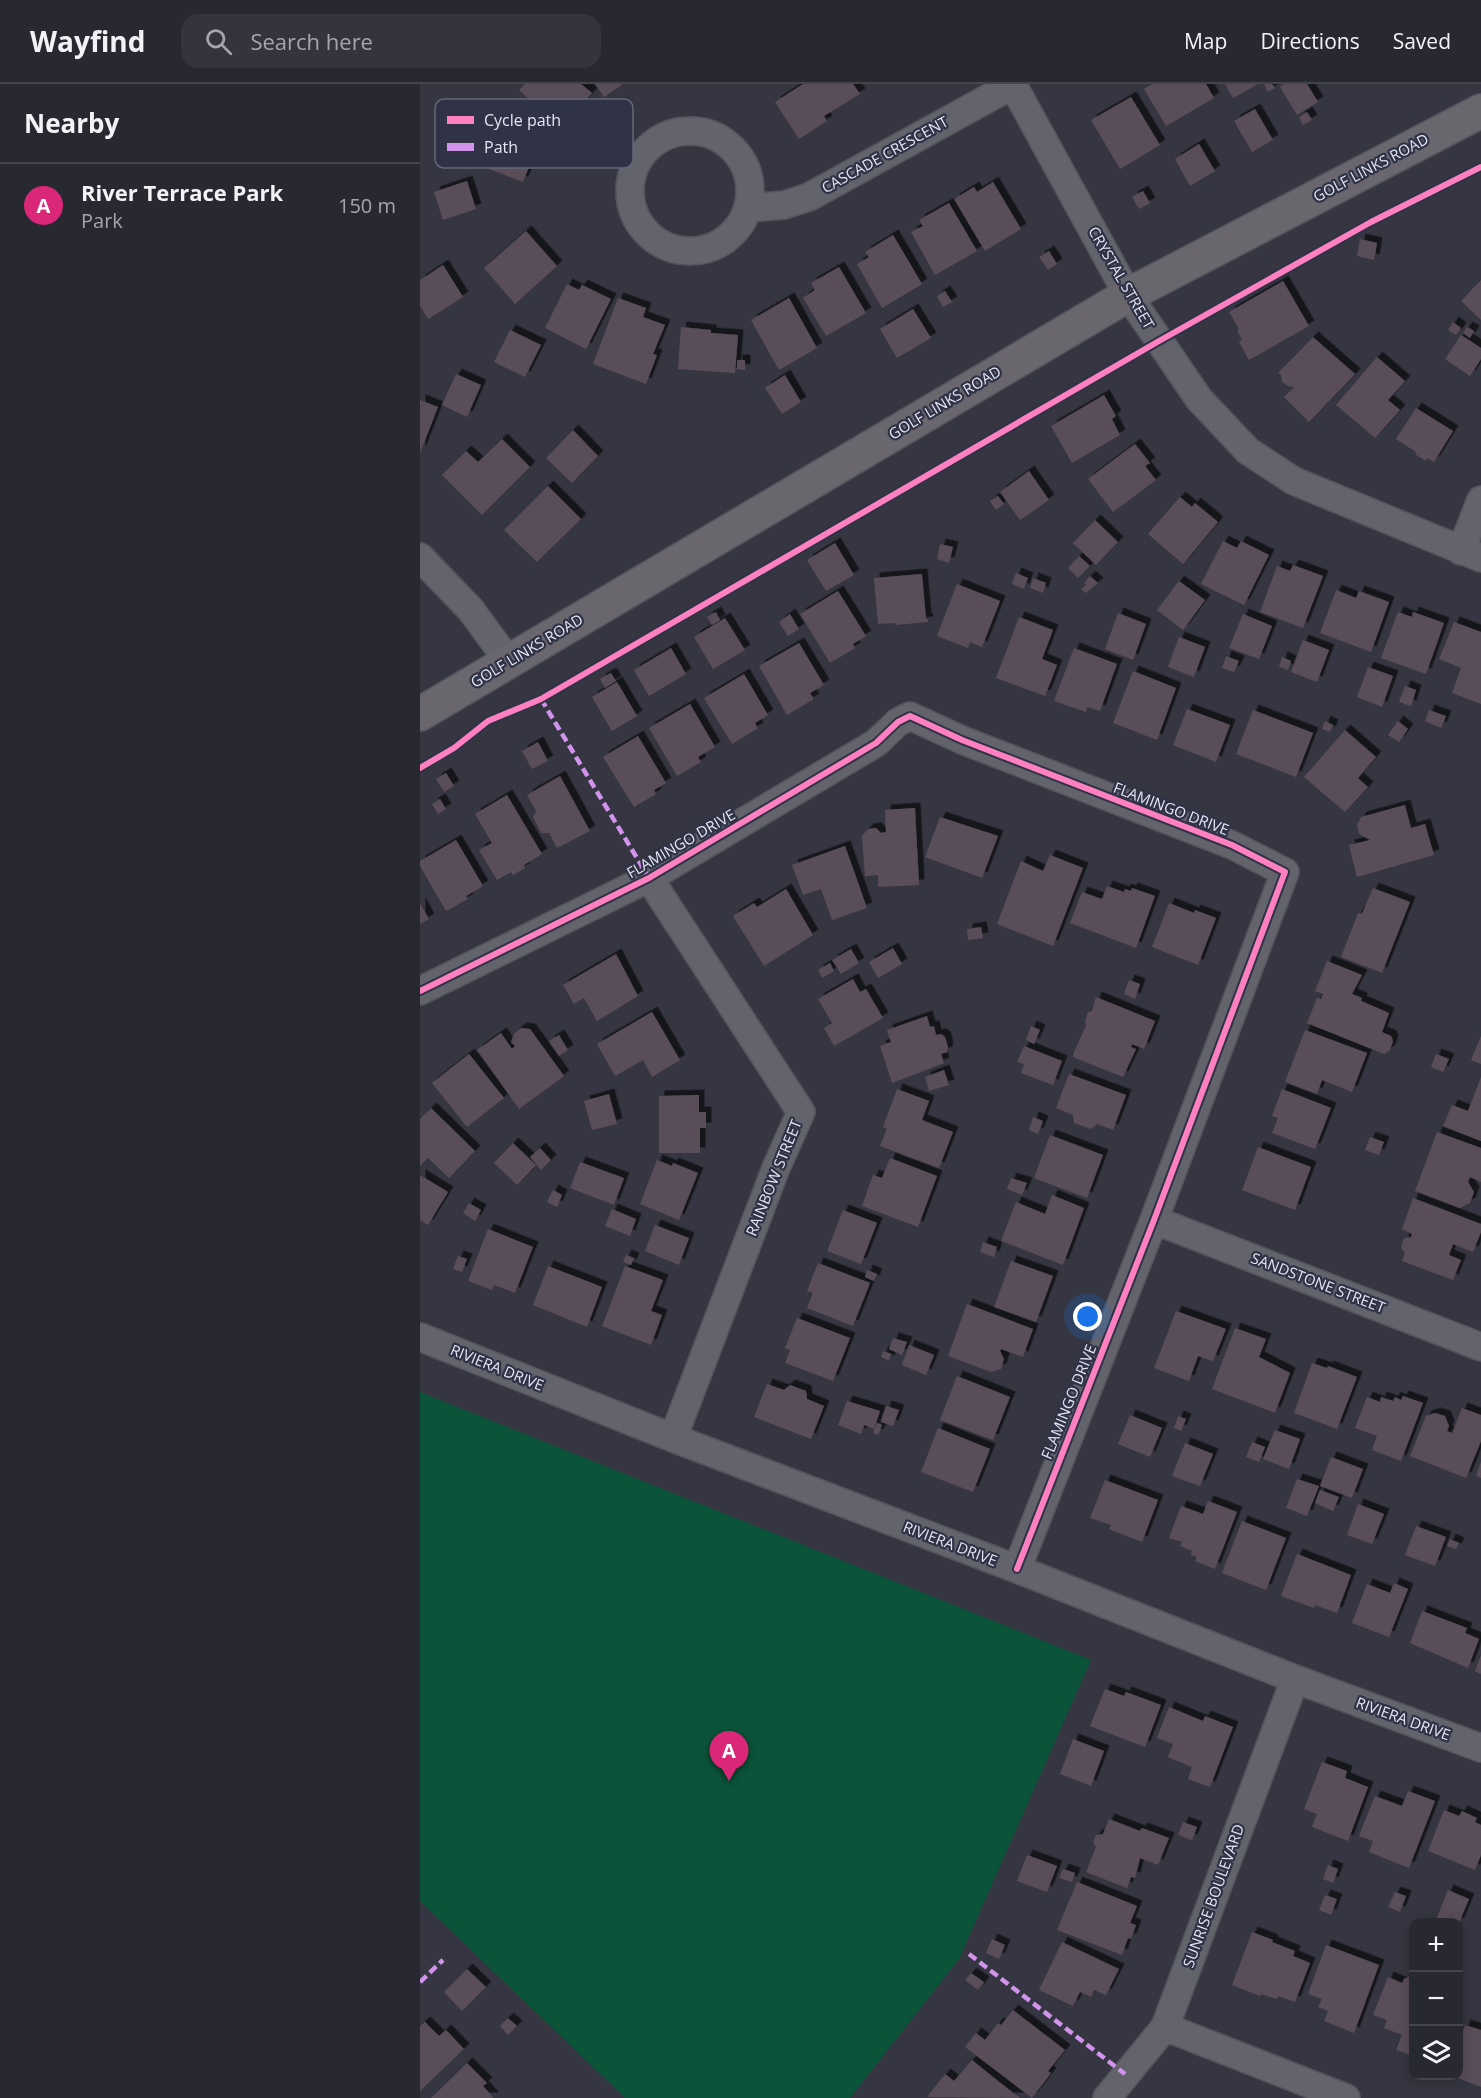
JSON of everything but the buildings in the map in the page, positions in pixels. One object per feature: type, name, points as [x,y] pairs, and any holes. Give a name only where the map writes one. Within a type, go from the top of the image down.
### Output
[{"type":"main road","name":"GOLF LINKS ROAD","points":[[420,714],[1128,295],[1481,111]]},
{"type":"street","name":"CASCADE CRESCENT","points":[[749,208],[784,206],[809,197],[1014,84]]},
{"type":"street","name":"CRYSTAL STREET","points":[[1014,84],[1128,295],[1199,399],[1248,451],[1294,481],[1471,555]]},
{"type":"street","points":[[699,131],[719,138],[735,150],[746,168],[751,187],[749,208],[741,226],[727,240],[710,249],[691,252],[672,249],[654,240],[640,226],[632,209],[629,189],[633,170],[644,152],[659,139],[679,132],[699,131]]},
{"type":"street","points":[[1471,555],[1481,500]]},
{"type":"street","points":[[420,557],[471,610],[509,662]]},
{"type":"street","name":"FLAMINGO DRIVE","points":[[420,991],[649,878],[876,743],[898,722],[910,716],[962,740],[1232,845],[1285,872],[1154,1220],[1017,1569]]},
{"type":"street","name":"RAINBOW STREET","points":[[649,878],[801,1112],[776,1168],[673,1438]]},
{"type":"street","name":"SANDSTONE STREET","points":[[1154,1220],[1481,1347]]},
{"type":"street","name":"RIVIERA DRIVE","points":[[420,1337],[673,1438],[1017,1569],[1295,1679],[1481,1748]]},
{"type":"street","name":"SUNRISE BOULEVARD","points":[[1107,2098],[1165,2027],[1295,1679]]},
{"type":"street","points":[[1165,2027],[1346,2098]]},
{"type":"green space","points":[[420,1392],[1091,1660],[959,1959],[850,2098],[625,2098],[420,1901]]},
{"type":"marked path","points":[[541,699],[649,878]]},
{"type":"marked path","points":[[969,1954],[1125,2074]]},
{"type":"marked path","points":[[420,1982],[443,1960]]},
{"type":"cycle path","points":[[420,768],[454,748],[488,721],[541,699],[1159,341],[1371,222],[1481,167]]},
{"type":"cycle path","points":[[420,991],[649,878],[876,743],[898,722],[910,716],[962,740],[1232,845],[1285,872],[1154,1220],[1017,1569]]},
{"type":"place","name":"River Terrace Park","points":[[729,1781]]}]
